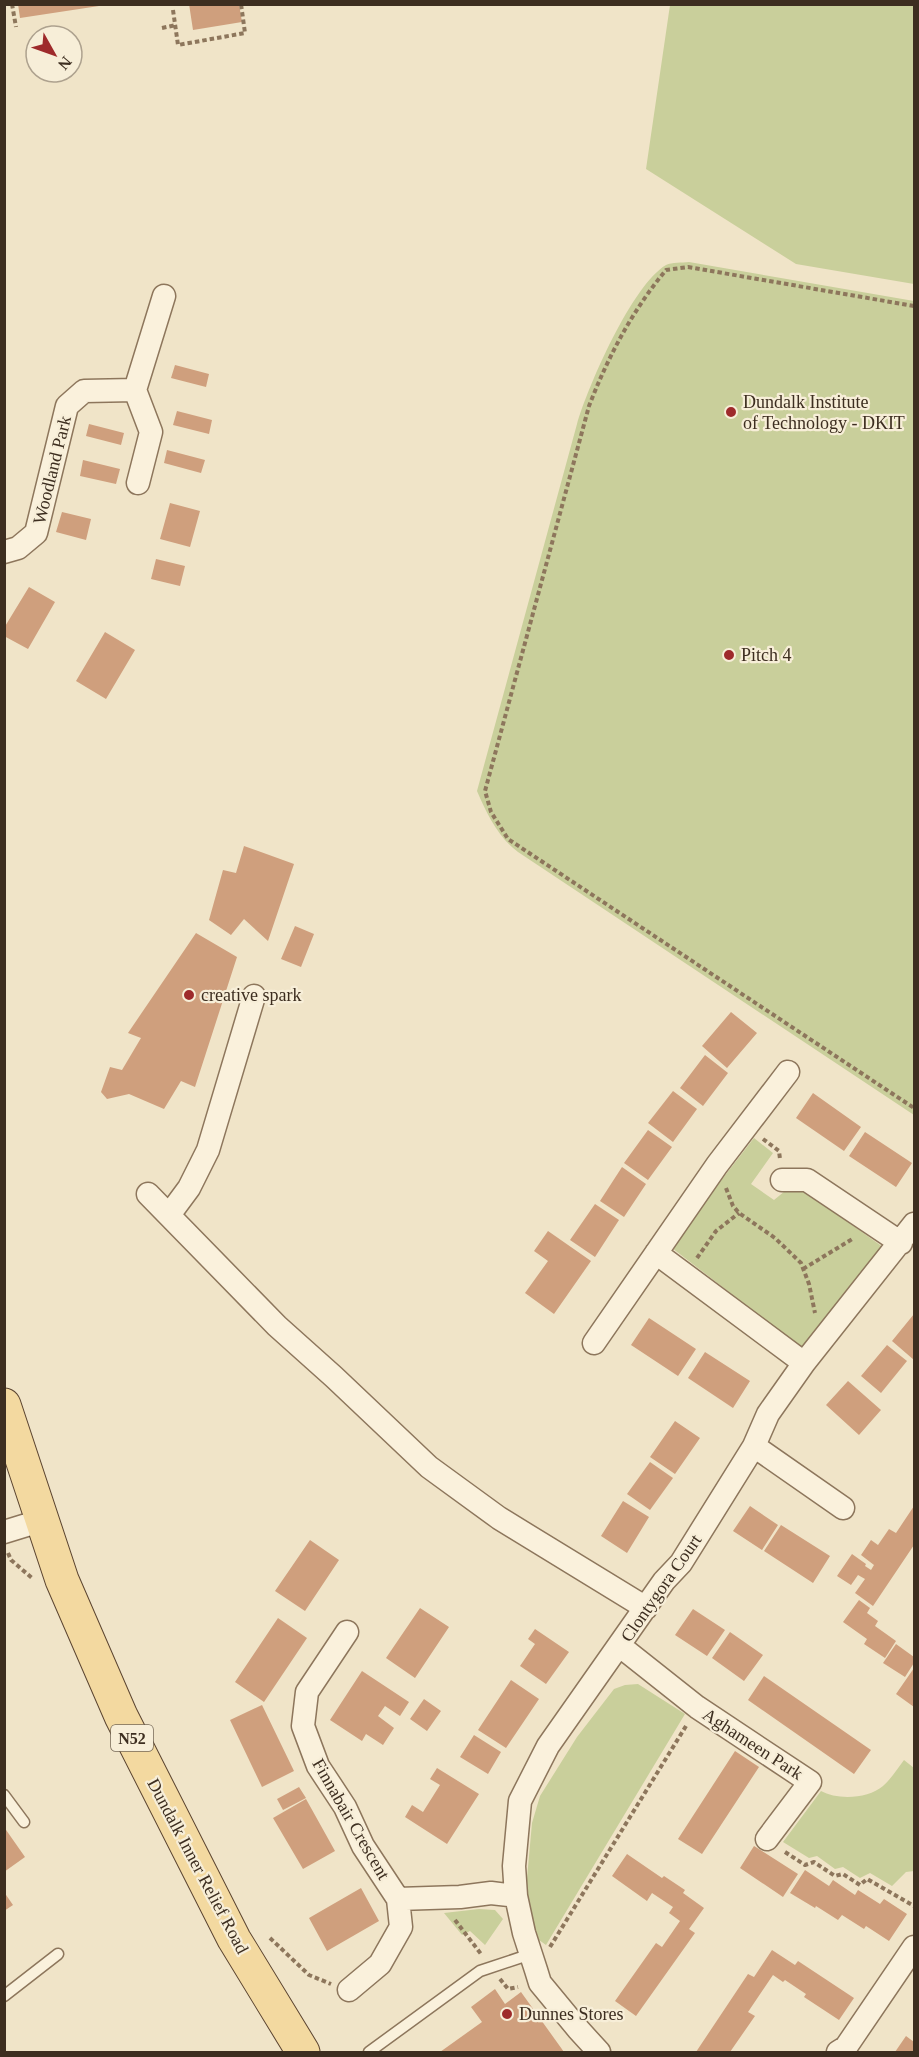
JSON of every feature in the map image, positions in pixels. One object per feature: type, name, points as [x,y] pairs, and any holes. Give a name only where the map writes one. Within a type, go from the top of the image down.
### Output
[{"type":"main road","name":"Dundalk Inner Relief Road","points":[[6,1415],[62,1580],[121,1716],[234,1939],[303,2052]]},
{"type":"street","points":[[138,483],[151,432],[135,390],[164,296]]},
{"type":"street","name":"Woodland Park","points":[[4,552],[18,548],[36,533],[67,406],[84,391],[135,390]]},
{"type":"street","points":[[169,1215],[189,1188],[208,1150],[254,996]]},
{"type":"street","points":[[594,1344],[717,1165],[788,1072]]},
{"type":"street","points":[[782,1180],[807,1180],[901,1244]]},
{"type":"street","points":[[148,1194],[277,1326],[429,1467],[499,1518],[646,1608]]},
{"type":"street","name":"Clontygora Court","points":[[697,1707],[620,1646],[664,1581],[681,1563],[754,1446],[768,1414],[804,1363],[915,1224]]},
{"type":"street","points":[[656,1253],[804,1363]]},
{"type":"street","points":[[754,1446],[843,1508]]},
{"type":"street","points":[[4,1532],[43,1520]]},
{"type":"street","name":"Finnabair Crescent","points":[[347,1632],[307,1692],[303,1726],[318,1766],[345,1807],[363,1846],[398,1899],[460,1898],[491,1893],[516,1896]]},
{"type":"street","points":[[599,2052],[540,1983],[516,1896],[514,1866],[520,1801],[548,1746],[620,1646]]},
{"type":"street","name":"Aghameen Park","points":[[697,1707],[810,1782],[767,1839]]},
{"type":"street","points":[[349,1990],[380,1964],[401,1927],[398,1899]]},
{"type":"street","points":[[838,2052],[846,2047],[915,1947]]},
{"type":"lane","points":[[4,1795],[24,1822]]},
{"type":"lane","points":[[4,1996],[58,1954]]},
{"type":"lane","points":[[369,2052],[480,1971],[534,1962]]},
{"type":"path","points":[[12,4],[16,27]]},
{"type":"path","points":[[173,10],[178,45],[245,33],[241,4]]},
{"type":"path","points":[[162,28],[176,25]]},
{"type":"path","points":[[915,306],[688,267],[666,270],[635,311],[602,372],[589,406],[485,791],[491,812],[508,839],[915,1108]]},
{"type":"path","points":[[745,1127],[779,1151],[782,1180]]},
{"type":"path","points":[[717,1165],[733,1206],[739,1213],[776,1238],[791,1252],[803,1269],[809,1284],[813,1309],[830,1331]]},
{"type":"path","points":[[687,1276],[716,1231],[739,1213]]},
{"type":"path","points":[[803,1269],[845,1244],[869,1222]]},
{"type":"path","points":[[534,1962],[697,1707]]},
{"type":"path","points":[[767,1839],[806,1865],[814,1862],[835,1876],[843,1874],[860,1886],[867,1879],[915,1906]]},
{"type":"path","points":[[270,1938],[309,1975],[349,1990]]},
{"type":"green space","points":[[670,5],[914,5],[914,284],[796,264],[646,169]]},
{"type":"green space","name":"Dundalk Institute of Technology - DKIT","points":[[689,262],[914,301],[914,1115],[518,852],[499,832],[477,791],[577,424],[591,386],[613,338],[639,293],[666,265]]},
{"type":"green space","points":[[754,1138],[773,1153],[751,1184],[774,1200],[785,1191],[796,1187],[887,1250],[808,1353],[672,1248],[695,1214]]},
{"type":"green space","points":[[638,1684],[685,1714],[546,1945],[539,1940],[526,1889],[532,1823],[540,1796],[577,1737],[614,1689]]},
{"type":"green space","points":[[904,1760],[914,1768],[914,1871],[906,1872],[892,1886],[870,1873],[860,1878],[843,1867],[835,1869],[817,1856],[809,1858],[783,1842],[821,1791],[844,1797],[869,1794],[886,1783]]},
{"type":"green space","points":[[479,1909],[495,1910],[503,1919],[485,1945],[470,1931],[462,1935],[444,1913]]},
{"type":"building","points":[[18,4],[99,4],[99,6],[20,18]]},
{"type":"building","points":[[189,4],[239,4],[242,22],[193,30]]},
{"type":"building","points":[[175,365],[209,374],[206,387],[171,378]]},
{"type":"building","points":[[177,411],[212,420],[209,434],[173,425]]},
{"type":"building","points":[[89,424],[124,433],[121,445],[86,436]]},
{"type":"building","points":[[167,450],[205,460],[201,473],[164,463]]},
{"type":"building","points":[[83,460],[120,469],[116,484],[80,476]]},
{"type":"building","points":[[170,503],[200,511],[190,547],[160,539]]},
{"type":"building","points":[[62,512],[91,519],[86,540],[56,532]]},
{"type":"building","points":[[156,559],[185,566],[180,586],[151,579]]},
{"type":"building","points":[[29,587],[55,602],[28,649],[4,636],[4,628]]},
{"type":"building","points":[[105,632],[135,650],[106,699],[76,681]]},
{"type":"building","points":[[244,846],[294,864],[268,941],[244,919],[231,935],[209,920],[223,870],[236,873]]},
{"type":"building","points":[[295,926],[314,934],[301,967],[281,959]]},
{"type":"building","name":"creative spark","points":[[196,933],[237,957],[195,1087],[181,1081],[164,1109],[129,1094],[107,1099],[101,1092],[110,1067],[122,1070],[141,1038],[128,1033]]},
{"type":"building","points":[[731,1012],[757,1033],[727,1068],[702,1046]]},
{"type":"building","points":[[705,1055],[728,1073],[703,1106],[680,1088]]},
{"type":"building","points":[[673,1091],[697,1109],[673,1142],[648,1123]]},
{"type":"building","points":[[813,1093],[861,1127],[844,1151],[796,1118]]},
{"type":"building","points":[[648,1130],[672,1147],[648,1180],[624,1163]]},
{"type":"building","points":[[865,1132],[912,1163],[896,1187],[849,1156]]},
{"type":"building","points":[[622,1167],[646,1184],[624,1217],[600,1201]]},
{"type":"building","points":[[595,1204],[619,1220],[595,1257],[570,1240]]},
{"type":"building","points":[[548,1231],[591,1261],[554,1314],[525,1293],[548,1261],[534,1251]]},
{"type":"building","points":[[914,1314],[914,1360],[892,1341]]},
{"type":"building","points":[[649,1318],[696,1349],[678,1376],[631,1345]]},
{"type":"building","points":[[887,1345],[907,1361],[881,1393],[861,1376]]},
{"type":"building","points":[[705,1352],[750,1381],[733,1408],[688,1378]]},
{"type":"building","points":[[848,1381],[881,1410],[859,1435],[826,1405]]},
{"type":"building","points":[[675,1421],[700,1438],[675,1474],[650,1457]]},
{"type":"building","points":[[650,1462],[673,1478],[650,1510],[627,1494]]},
{"type":"building","points":[[623,1501],[649,1517],[627,1553],[601,1536]]},
{"type":"building","points":[[750,1506],[778,1525],[762,1550],[733,1531]]},
{"type":"building","points":[[914,1506],[914,1545],[873,1606],[855,1593],[865,1579],[858,1575],[851,1585],[837,1576],[852,1554],[871,1570],[874,1565],[861,1555],[871,1540],[878,1545],[889,1529],[896,1533]]},
{"type":"building","points":[[781,1525],[830,1556],[813,1583],[764,1551]]},
{"type":"building","points":[[310,1540],[339,1560],[305,1611],[275,1591]]},
{"type":"building","points":[[859,1600],[870,1608],[867,1613],[878,1621],[875,1626],[896,1641],[885,1658],[864,1644],[867,1639],[843,1622]]},
{"type":"building","points":[[420,1608],[449,1627],[415,1678],[386,1658]]},
{"type":"building","points":[[693,1609],[725,1630],[707,1656],[675,1635]]},
{"type":"building","points":[[278,1618],[307,1638],[264,1702],[235,1682]]},
{"type":"building","points":[[535,1629],[569,1652],[546,1684],[520,1666],[535,1644],[528,1639]]},
{"type":"building","points":[[730,1632],[763,1655],[744,1681],[712,1658]]},
{"type":"building","points":[[896,1644],[914,1657],[914,1663],[905,1677],[883,1663]]},
{"type":"building","points":[[914,1668],[914,1707],[896,1694]]},
{"type":"building","points":[[362,1671],[409,1702],[400,1716],[385,1706],[378,1716],[394,1728],[383,1745],[366,1734],[362,1741],[330,1720]]},
{"type":"building","points":[[764,1676],[871,1750],[854,1774],[748,1700]]},
{"type":"building","points":[[511,1680],[539,1699],[506,1748],[478,1730]]},
{"type":"building","points":[[424,1699],[441,1711],[427,1731],[410,1719]]},
{"type":"building","points":[[262,1705],[294,1771],[262,1787],[230,1720]]},
{"type":"building","points":[[474,1735],[501,1752],[488,1774],[460,1757]]},
{"type":"building","points":[[735,1751],[759,1767],[702,1854],[678,1839]]},
{"type":"building","points":[[437,1768],[479,1794],[447,1844],[405,1817],[412,1805],[423,1812],[440,1785],[430,1779]]},
{"type":"building","points":[[299,1787],[306,1798],[283,1810],[277,1799]]},
{"type":"building","points":[[306,1799],[335,1851],[303,1869],[273,1818]]},
{"type":"building","points":[[4,1827],[25,1857],[4,1872]]},
{"type":"building","points":[[754,1846],[798,1874],[783,1897],[740,1868]]},
{"type":"building","points":[[627,1854],[662,1878],[664,1876],[685,1890],[683,1893],[704,1908],[689,1929],[695,1933],[636,2016],[615,2001],[656,1943],[662,1947],[680,1921],[669,1913],[673,1907],[652,1893],[647,1901],[612,1876]]},
{"type":"building","points":[[805,1870],[829,1886],[833,1880],[855,1895],[858,1890],[880,1904],[884,1899],[907,1914],[889,1941],[866,1926],[864,1929],[842,1915],[838,1920],[790,1893]]},
{"type":"building","points":[[361,1888],[379,1921],[327,1951],[309,1918]]},
{"type":"building","points":[[4,1892],[13,1905],[4,1911]]},
{"type":"building","points":[[772,1950],[795,1965],[798,1961],[854,1998],[839,2020],[804,1997],[806,1994],[773,1975],[748,2012],[755,2016],[730,2052],[696,2052],[748,1974],[754,1977]]},
{"type":"building","name":"Dunnes Stores","points":[[495,1989],[505,2004],[521,1992],[564,2052],[440,2052],[482,2022],[471,2007]]},
{"type":"building","points":[[906,2036],[914,2042],[914,2052],[895,2052]]},
{"type":"place","name":"Dundalk Institute of Technology - DKIT","points":[[731,412]]},
{"type":"place","name":"Pitch 4","points":[[729,655]]},
{"type":"place","name":"creative spark","points":[[189,995]]},
{"type":"place","name":"Dunnes Stores","points":[[507,2014]]}]
